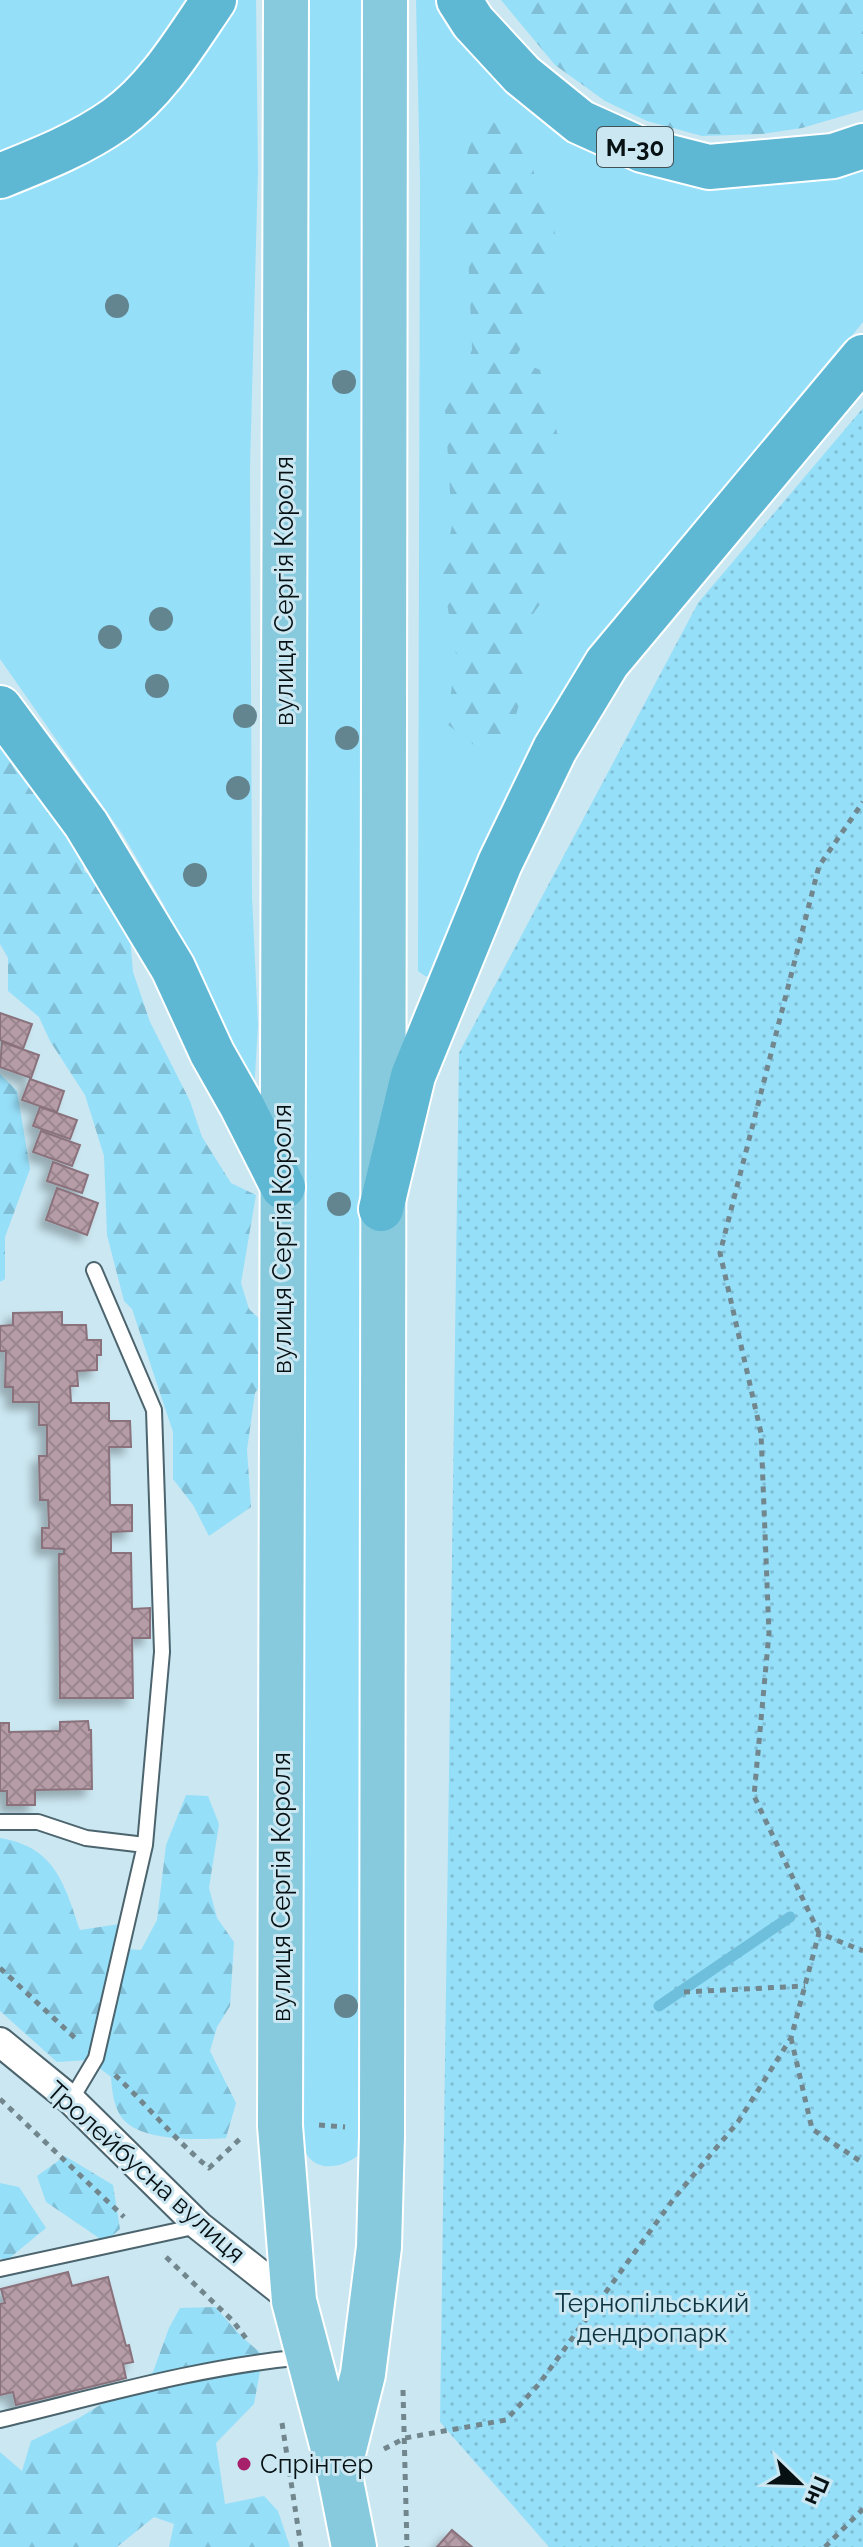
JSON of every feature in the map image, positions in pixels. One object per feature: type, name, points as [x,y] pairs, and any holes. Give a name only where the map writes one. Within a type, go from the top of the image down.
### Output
[{"type":"highway","points":[[0,176],[60,152],[118,118],[166,71],[214,0]]},
{"type":"highway","name":"М-30","points":[[459,0],[473,22],[534,84],[580,122],[642,150],[709,167],[833,156],[863,146]]},
{"type":"highway","points":[[381,1209],[413,1076],[500,863],[555,749],[607,663],[863,357]]},
{"type":"highway","points":[[0,708],[86,824],[173,968],[212,1053],[283,1187]]},
{"type":"main road","name":"вулиця Сергія Короля","points":[[286,0],[280,2126],[294,2301],[339,2471],[354,2547]]},
{"type":"main road","name":"вулиця Сергія Короля","points":[[339,2471],[363,2374],[379,2247],[382,2136],[385,0]]},
{"type":"street","name":"Тролейбусна вулиця","points":[[0,2042],[71,2100],[199,2226],[294,2301]]},
{"type":"lane","points":[[71,2100],[96,2058],[145,1845],[162,1652],[154,1410],[94,1270]]},
{"type":"lane","points":[[0,1822],[38,1822],[86,1838],[145,1845]]},
{"type":"lane","points":[[0,2269],[199,2226]]},
{"type":"lane","points":[[0,2420],[263,2361],[309,2356]]},
{"type":"path","points":[[339,2471],[405,2438],[506,2420],[539,2384],[675,2197],[738,2122],[791,2038],[819,1933],[754,1796],[769,1633],[761,1433],[720,1253],[819,866],[863,802]]},
{"type":"path","points":[[819,1933],[863,1951]]},
{"type":"path","points":[[0,1968],[145,2103],[189,2152],[209,2168],[245,2134]]},
{"type":"path","points":[[684,1992],[805,1986]]},
{"type":"path","points":[[791,2038],[812,2129],[863,2163]]},
{"type":"path","points":[[0,2099],[233,2321],[263,2361]]},
{"type":"path","points":[[310,2125],[347,2127]]},
{"type":"path","points":[[281,2421],[301,2547]]},
{"type":"path","points":[[825,2547],[863,2509]]},
{"type":"green space","points":[[0,0],[189,0],[141,65],[99,108],[63,133],[0,164]]},
{"type":"green space","points":[[234,0],[256,0],[258,170],[250,467],[252,897],[258,1025],[253,1109],[201,1003],[164,905],[123,835],[0,659],[0,198],[75,168],[117,140]]},
{"type":"green space","points":[[305,0],[366,0],[360,2154],[332,2166],[315,2163],[304,2149],[302,2137]]},
{"type":"green space","points":[[416,0],[446,0],[632,158],[863,148],[863,322],[704,518],[434,977],[418,971],[420,180]]},
{"type":"green space","points":[[501,0],[863,0],[863,110],[802,128],[762,134],[702,136],[647,121],[605,101],[555,65]]},
{"type":"green space","points":[[478,117],[489,119],[528,142],[534,173],[555,226],[554,262],[539,319],[515,358],[540,370],[558,436],[547,480],[568,514],[573,559],[525,625],[530,669],[511,731],[474,745],[447,724],[456,654],[442,576],[452,525],[445,409],[472,350],[468,248],[455,195]]},
{"type":"green space","name":"Тернопільський дендропарк","points":[[863,408],[863,2547],[549,2547],[440,2422],[459,1053],[698,603]]},
{"type":"green space","points":[[0,741],[80,825],[84,871],[127,904],[133,972],[150,1022],[190,1101],[202,1137],[231,1183],[256,1195],[241,1283],[249,1309],[270,1329],[267,1377],[255,1393],[247,1450],[251,1507],[209,1536],[193,1505],[173,1479],[173,1432],[132,1309],[124,1301],[107,1235],[104,1156],[85,1095],[50,1041],[39,1017],[8,991],[8,958],[0,944]]},
{"type":"green space","points":[[0,1074],[17,1091],[30,1169],[5,1237],[5,1279],[0,1282]]},
{"type":"green space","points":[[186,1795],[208,1796],[219,1824],[209,1888],[217,1918],[234,1942],[230,2006],[217,2027],[210,2051],[236,2103],[226,2138],[175,2138],[136,2129],[116,2108],[111,2077],[89,2060],[57,2062],[0,2011],[0,1838],[33,1850],[55,1870],[80,1930],[126,1923],[126,1949],[141,1950],[157,1920],[166,1845]]},
{"type":"green space","points":[[65,2156],[113,2185],[120,2229],[105,2242],[46,2202],[37,2176]]},
{"type":"green space","points":[[0,2183],[19,2187],[46,2228],[6,2261],[0,2258]]},
{"type":"green space","points":[[215,2307],[263,2355],[254,2404],[216,2443],[225,2504],[264,2496],[278,2511],[290,2547],[169,2547],[174,2524],[154,2517],[117,2547],[0,2547],[0,2452],[22,2471],[31,2441],[79,2418],[153,2372],[180,2308]]},
{"type":"building","points":[[0,1013],[32,1024],[23,1049],[0,1040]]},
{"type":"building","points":[[2,1042],[39,1055],[31,1078],[0,1067]]},
{"type":"building","points":[[30,1079],[64,1091],[57,1112],[22,1100]]},
{"type":"building","points":[[40,1107],[77,1120],[70,1139],[33,1126]]},
{"type":"building","points":[[41,1131],[80,1145],[72,1166],[33,1152]]},
{"type":"building","points":[[53,1162],[88,1175],[82,1193],[47,1181]]},
{"type":"building","points":[[57,1188],[98,1203],[87,1235],[46,1220]]},
{"type":"building","points":[[62,1312],[62,1325],[86,1325],[87,1340],[101,1340],[97,1370],[77,1371],[78,1386],[70,1386],[71,1403],[109,1403],[109,1421],[130,1421],[131,1447],[109,1447],[110,1505],[132,1505],[132,1531],[111,1532],[111,1553],[131,1553],[132,1609],[150,1608],[150,1638],[132,1638],[133,1698],[60,1698],[59,1554],[64,1554],[64,1549],[42,1548],[42,1528],[49,1528],[48,1500],[40,1500],[39,1456],[47,1456],[47,1425],[39,1425],[39,1402],[13,1402],[13,1387],[5,1387],[6,1351],[0,1351],[0,1326],[13,1325],[13,1313]]},
{"type":"building","points":[[88,1721],[91,1730],[92,1789],[35,1790],[35,1805],[7,1805],[7,1791],[0,1791],[0,1723],[9,1723],[9,1732],[60,1731],[60,1722]]},
{"type":"building","points":[[68,2272],[72,2286],[108,2277],[133,2362],[123,2364],[126,2378],[16,2405],[13,2392],[0,2395],[0,2304],[5,2303],[1,2289]]},
{"type":"building","points":[[452,2530],[472,2547],[437,2547]]},
{"type":"waterway","points":[[659,2006],[790,1917]]},
{"type":"place","name":"Спрінтер","points":[[244,2464]]}]
